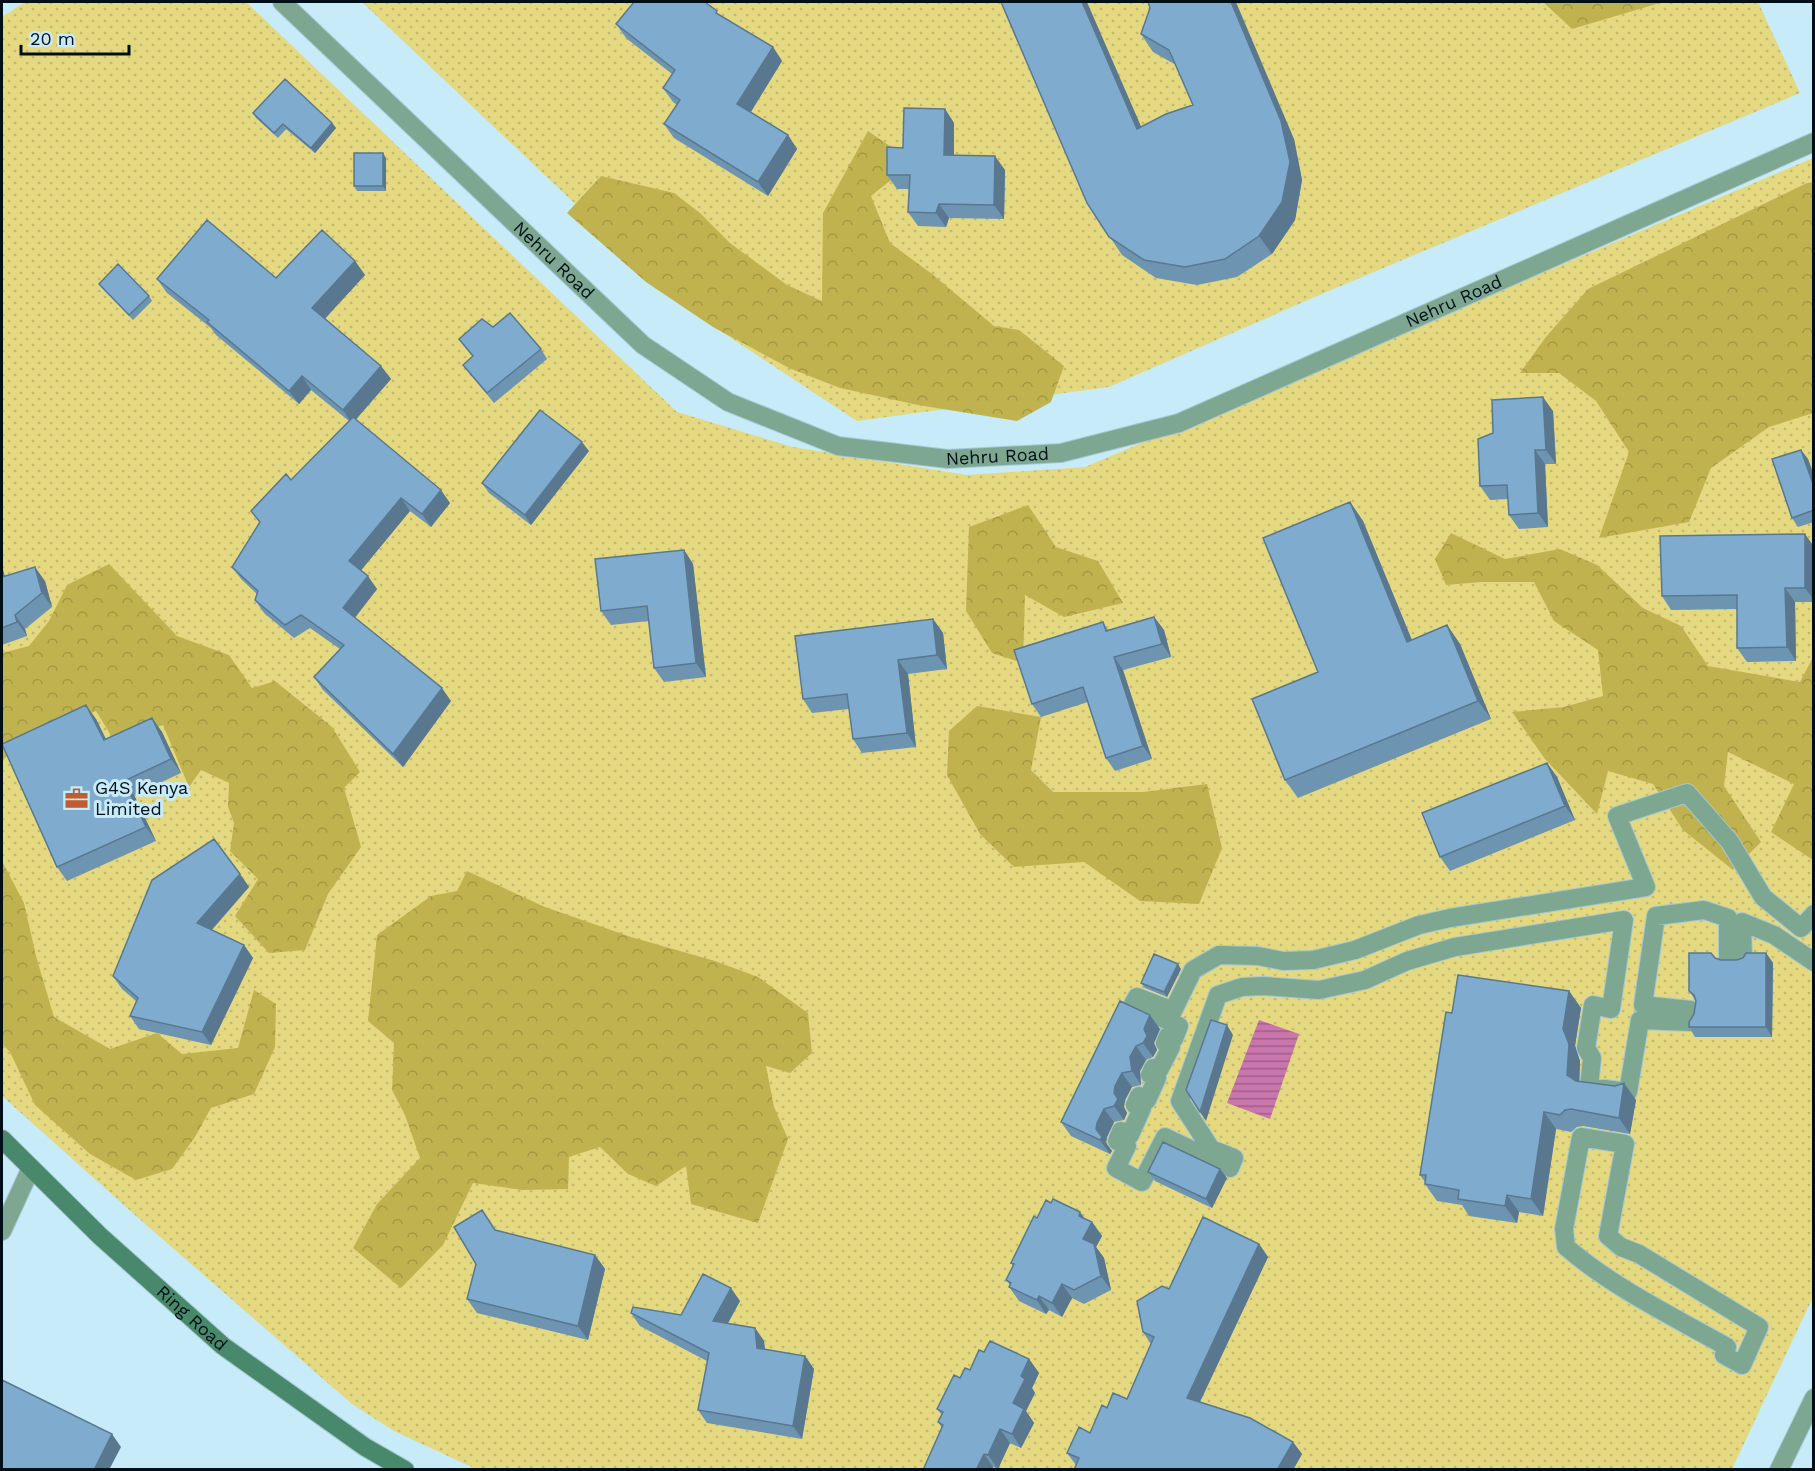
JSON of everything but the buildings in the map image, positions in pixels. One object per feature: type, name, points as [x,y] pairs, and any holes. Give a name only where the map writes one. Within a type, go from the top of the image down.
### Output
[{"type":"main road","name":"Ring Road","points":[[2,1139],[100,1236],[223,1346],[365,1447],[405,1470]]},
{"type":"street","name":"Nehru Road","points":[[282,2],[643,345],[728,402],[838,446],[948,459],[1061,453],[1179,423],[1814,142]]},
{"type":"street","points":[[1814,914],[1801,928],[1763,897],[1730,842],[1687,793],[1617,816],[1646,886],[1450,918],[1419,925],[1355,950],[1313,960],[1282,961],[1258,956],[1219,955],[1193,970],[1173,1011],[1137,997],[1133,1004],[1179,1026],[1174,1039],[1168,1036],[1165,1043],[1171,1047],[1159,1070],[1153,1068],[1150,1075],[1157,1078],[1147,1100],[1139,1096],[1135,1105],[1142,1108],[1130,1135],[1121,1131],[1117,1141],[1127,1146],[1116,1168],[1142,1182],[1165,1137],[1230,1168],[1234,1158],[1211,1149],[1180,1101],[1218,995],[1234,990],[1263,986],[1318,990],[1365,980],[1407,961],[1455,947],[1624,920],[1611,1009],[1593,1005],[1586,1048],[1592,1058],[1589,1087],[1628,1092],[1640,1020],[1690,1022],[1691,1010],[1643,1005],[1656,916],[1704,910],[1728,918],[1728,958],[1743,958],[1742,922],[1774,936],[1814,962]]},
{"type":"street","points":[[1581,1137],[1625,1144],[1608,1236],[1622,1247],[1639,1254],[1759,1327],[1742,1365],[1724,1355],[1727,1347],[1630,1293],[1588,1265],[1566,1246],[1564,1229],[1581,1137]]},
{"type":"street","points":[[2,1231],[31,1168]]},
{"type":"street","points":[[1779,1470],[1814,1398]]},
{"type":"shaded area","points":[[25,2],[246,2],[677,412],[793,447],[967,475],[1085,467],[1813,158],[1813,1297],[1732,1469],[476,1469],[394,1431],[352,1404],[2,1096],[2,17]]},
{"type":"shaded area","points":[[362,2],[1758,2],[1800,93],[1324,293],[1109,387],[857,421],[684,307]]},
{"type":"shaded area","points":[[1259,1020],[1299,1034],[1270,1119],[1227,1103]]},
{"type":"green space","points":[[1543,2],[1663,2],[1572,29]]},
{"type":"green space","points":[[868,131],[913,162],[871,196],[890,243],[932,274],[994,326],[1019,330],[1064,366],[1051,402],[1017,421],[918,405],[840,388],[789,368],[713,327],[646,282],[567,213],[601,176],[674,193],[700,213],[730,243],[787,285],[822,301],[823,213]]},
{"type":"green space","points":[[1813,182],[1813,413],[1769,427],[1711,468],[1689,522],[1599,538],[1629,452],[1596,401],[1559,373],[1520,373],[1545,338],[1588,289]]},
{"type":"green space","points":[[1028,505],[1056,547],[1098,561],[1123,603],[1064,617],[1025,595],[1023,663],[992,653],[966,611],[969,527]]},
{"type":"green space","points":[[1451,533],[1505,559],[1560,549],[1597,565],[1643,608],[1681,626],[1708,666],[1800,682],[1813,657],[1813,860],[1771,832],[1794,784],[1728,752],[1724,786],[1761,842],[1733,870],[1683,830],[1653,784],[1608,771],[1597,814],[1545,759],[1512,712],[1564,707],[1603,696],[1598,650],[1554,621],[1534,582],[1481,582],[1446,585],[1435,559]]},
{"type":"green space","points":[[109,564],[177,636],[229,655],[252,688],[275,681],[332,727],[360,772],[344,788],[361,847],[328,894],[305,950],[269,953],[235,916],[258,879],[230,851],[234,823],[228,807],[229,783],[201,770],[189,787],[163,725],[115,742],[96,711],[27,741],[2,760],[2,653],[29,646],[49,621],[67,585]]},
{"type":"green space","points":[[977,706],[1041,717],[1031,770],[1053,792],[1143,792],[1207,784],[1222,848],[1199,904],[1140,901],[1084,862],[1014,867],[980,834],[947,775],[949,731]]},
{"type":"green space","points":[[2,861],[24,903],[36,956],[54,1017],[110,1049],[157,1033],[182,1054],[238,1048],[254,990],[276,1004],[275,1047],[254,1094],[211,1108],[195,1137],[172,1169],[136,1180],[90,1154],[35,1105],[10,1052],[2,1044]]},
{"type":"green space","points":[[467,871],[545,907],[758,977],[808,1013],[812,1053],[790,1073],[766,1066],[774,1107],[788,1139],[758,1223],[691,1204],[686,1166],[656,1186],[628,1174],[600,1147],[569,1157],[568,1189],[522,1190],[473,1183],[443,1245],[401,1288],[353,1248],[377,1204],[420,1158],[405,1115],[392,1090],[394,1043],[368,1021],[377,935],[431,896],[457,891]]},
{"type":"place","name":"G4S Kenya Limited","points":[[77,798]]}]
